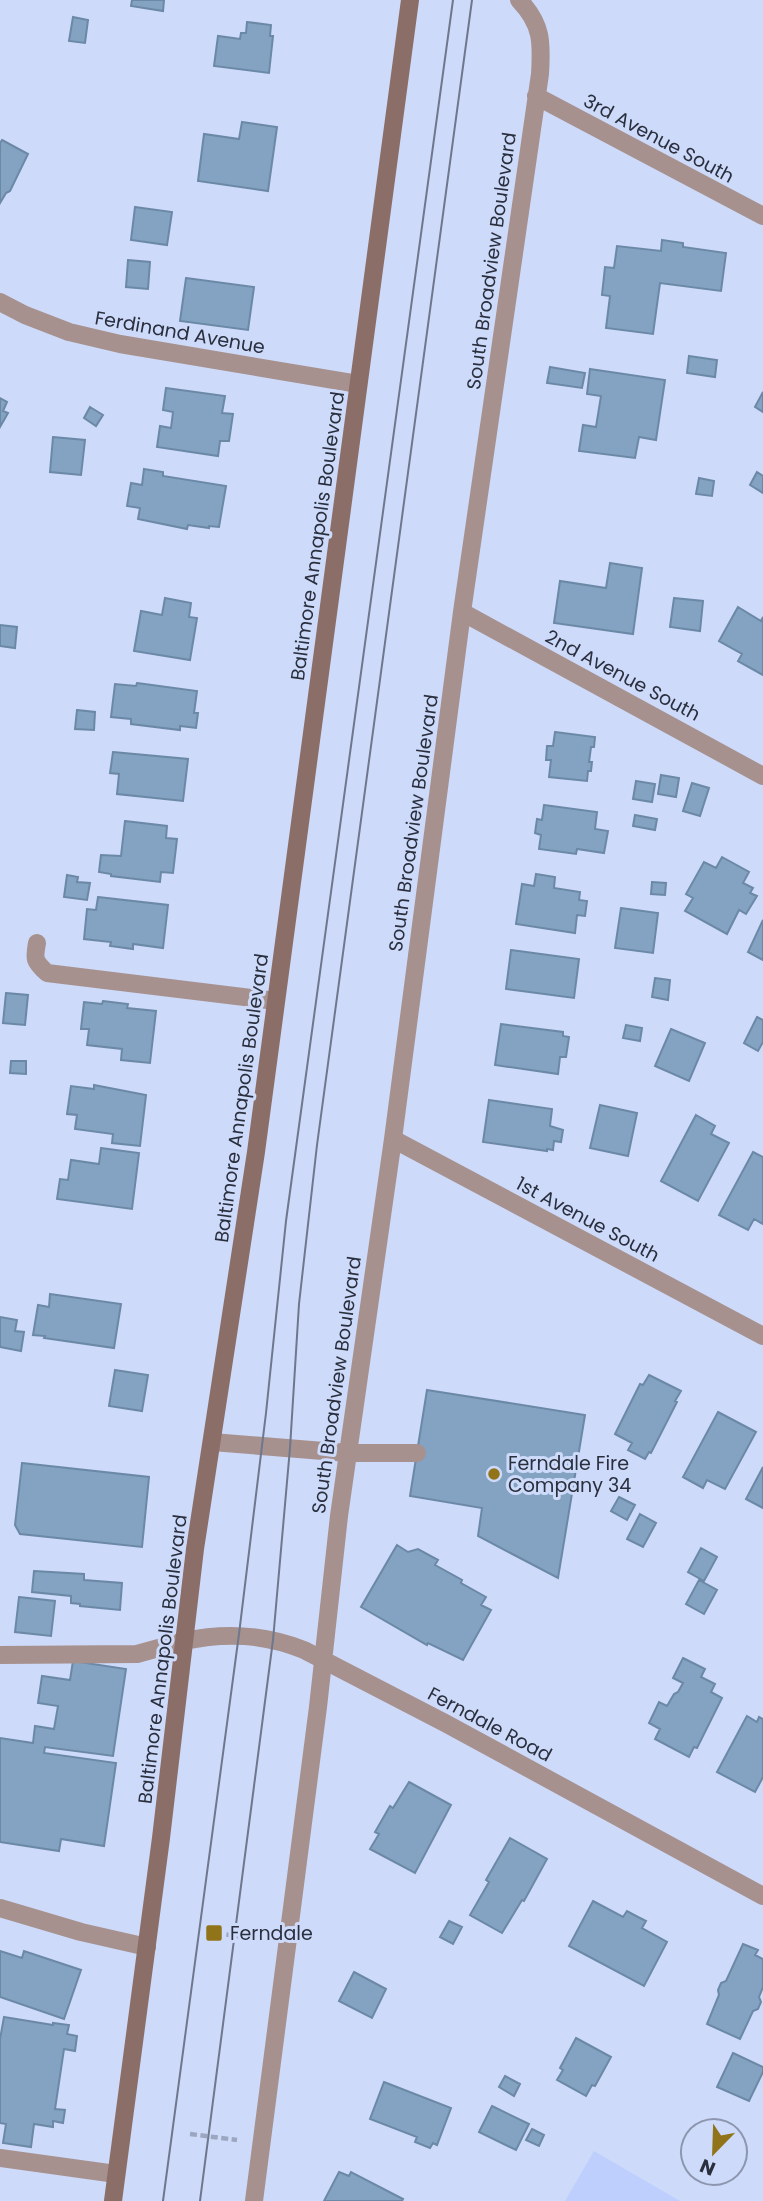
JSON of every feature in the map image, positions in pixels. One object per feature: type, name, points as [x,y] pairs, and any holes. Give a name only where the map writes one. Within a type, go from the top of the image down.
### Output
[{"type":"main road","name":"Baltimore Annapolis Boulevard","points":[[113,2201],[184,1641],[276,1001],[410,0]]},
{"type":"street","name":"South Broadview Boulevard","points":[[254,2201],[348,1453],[541,55],[539,31],[519,0]]},
{"type":"street","name":"3rd Avenue South","points":[[536,96],[763,216]]},
{"type":"street","name":"Ferdinand Avenue","points":[[0,302],[25,315],[82,335],[120,344],[358,384]]},
{"type":"street","name":"2nd Avenue South","points":[[462,612],[763,776]]},
{"type":"street","points":[[37,943],[34,957],[38,965],[47,972],[276,1001]]},
{"type":"street","name":"1st Avenue South","points":[[393,1139],[763,1336]]},
{"type":"street","points":[[212,1442],[348,1453],[417,1453]]},
{"type":"street","name":"Ferndale Road","points":[[0,1656],[137,1654],[223,1634],[247,1635],[288,1644],[323,1658],[763,1896]]},
{"type":"street","points":[[0,1908],[69,1929],[147,1947]]},
{"type":"street","points":[[0,2158],[116,2174]]},
{"type":"path","points":[[216,1933],[288,1943]]},
{"type":"path","points":[[190,2134],[262,2144]]},
{"type":"shaded area","points":[[594,2151],[680,2201],[565,2201]]},
{"type":"building","points":[[132,0],[164,0],[163,11],[131,6]]},
{"type":"building","points":[[73,17],[88,20],[85,43],[69,41]]},
{"type":"building","points":[[247,22],[271,25],[270,36],[273,36],[269,73],[214,66],[218,36],[240,39],[241,33],[246,33]]},
{"type":"building","points":[[242,122],[277,127],[268,191],[198,181],[204,134],[239,139]]},
{"type":"building","points":[[2,140],[28,154],[10,191],[0,203],[0,143]]},
{"type":"building","points":[[135,207],[172,212],[167,245],[131,240]]},
{"type":"building","points":[[662,240],[683,243],[683,247],[726,253],[721,291],[660,283],[653,334],[606,328],[610,296],[602,295],[605,267],[614,268],[617,246],[661,251]]},
{"type":"building","points":[[128,260],[150,262],[148,289],[126,287]]},
{"type":"building","points":[[186,278],[254,287],[248,330],[180,321]]},
{"type":"building","points":[[689,356],[717,360],[715,377],[687,373]]},
{"type":"building","points":[[550,367],[585,373],[582,388],[547,383]]},
{"type":"building","points":[[590,369],[665,380],[656,440],[639,437],[635,458],[579,451],[583,425],[596,427],[601,396],[587,394]]},
{"type":"building","points":[[166,388],[225,396],[222,413],[233,414],[229,441],[220,441],[218,456],[157,447],[160,426],[171,428],[173,412],[163,410]]},
{"type":"building","points":[[763,392],[763,412],[755,407]]},
{"type":"building","points":[[0,398],[7,402],[3,411],[8,413],[0,427]]},
{"type":"building","points":[[90,407],[103,415],[96,426],[84,418]]},
{"type":"building","points":[[53,437],[85,440],[81,475],[50,472]]},
{"type":"building","points":[[144,469],[163,472],[163,476],[226,486],[219,527],[188,525],[187,529],[138,519],[140,508],[127,506],[131,483],[142,485]]},
{"type":"building","points":[[757,472],[763,476],[763,493],[750,485]]},
{"type":"building","points":[[699,478],[714,481],[712,496],[696,494]]},
{"type":"building","points":[[610,563],[642,568],[633,634],[554,623],[560,581],[606,588]]},
{"type":"building","points":[[165,598],[191,603],[189,617],[197,618],[190,660],[134,651],[141,611],[162,615]]},
{"type":"building","points":[[674,598],[703,601],[700,631],[670,627]]},
{"type":"building","points":[[738,607],[761,621],[763,617],[763,675],[738,661],[742,654],[719,641]]},
{"type":"building","points":[[0,625],[17,627],[15,648],[0,646]]},
{"type":"building","points":[[137,683],[197,691],[194,713],[198,713],[196,728],[180,726],[180,730],[131,724],[131,719],[111,717],[115,684],[136,686]]},
{"type":"building","points":[[77,710],[95,712],[94,730],[75,729]]},
{"type":"building","points":[[555,732],[595,737],[589,762],[592,762],[591,771],[588,771],[587,781],[549,777],[551,760],[546,760],[547,746],[553,746]]},
{"type":"building","points":[[113,752],[188,759],[183,801],[117,794],[119,774],[110,773]]},
{"type":"building","points":[[661,775],[679,778],[676,797],[658,794]]},
{"type":"building","points":[[636,781],[655,784],[652,802],[633,799]]},
{"type":"building","points":[[692,783],[709,788],[700,816],[683,811]]},
{"type":"building","points":[[544,805],[597,812],[595,829],[608,831],[604,853],[577,849],[576,854],[539,849],[541,835],[535,833],[537,819],[542,820]]},
{"type":"building","points":[[635,815],[657,819],[655,830],[633,826]]},
{"type":"building","points":[[125,821],[167,826],[166,838],[177,839],[173,873],[161,872],[160,882],[99,872],[101,855],[121,856]]},
{"type":"building","points":[[722,857],[749,872],[743,883],[753,888],[750,893],[757,896],[746,914],[739,910],[727,934],[685,911],[693,898],[686,894],[704,862],[716,868]]},
{"type":"building","points":[[536,874],[555,877],[554,888],[580,892],[579,900],[587,901],[585,916],[577,915],[575,933],[516,924],[522,884],[534,886]]},
{"type":"building","points":[[67,875],[78,877],[77,882],[90,883],[87,900],[64,897]]},
{"type":"building","points":[[652,882],[666,883],[665,895],[651,894]]},
{"type":"building","points":[[98,897],[168,905],[163,948],[133,944],[133,949],[110,946],[111,942],[84,939],[87,909],[96,910]]},
{"type":"building","points":[[621,908],[658,913],[653,953],[615,948]]},
{"type":"building","points":[[763,920],[763,960],[748,952]]},
{"type":"building","points":[[511,950],[579,959],[574,998],[506,989]]},
{"type":"building","points":[[655,978],[670,980],[668,1000],[652,997]]},
{"type":"building","points":[[6,993],[28,995],[25,1025],[3,1023]]},
{"type":"building","points":[[103,1001],[128,1004],[127,1008],[156,1011],[150,1063],[121,1060],[122,1049],[87,1045],[89,1029],[81,1029],[84,1002],[102,1004]]},
{"type":"building","points":[[757,1017],[763,1020],[763,1042],[758,1051],[744,1043]]},
{"type":"building","points":[[501,1024],[563,1032],[563,1036],[569,1037],[566,1057],[560,1057],[558,1074],[495,1065]]},
{"type":"building","points":[[626,1025],[642,1028],[640,1041],[623,1038]]},
{"type":"building","points":[[671,1029],[705,1043],[689,1081],[655,1066]]},
{"type":"building","points":[[11,1061],[26,1061],[26,1074],[10,1073]]},
{"type":"building","points":[[94,1085],[146,1095],[140,1146],[112,1143],[113,1134],[75,1129],[77,1115],[67,1114],[71,1086],[94,1089]]},
{"type":"building","points":[[489,1100],[552,1109],[550,1126],[563,1130],[561,1142],[554,1141],[553,1150],[547,1151],[483,1142]]},
{"type":"building","points":[[600,1105],[637,1113],[628,1156],[590,1148]]},
{"type":"building","points":[[696,1115],[715,1126],[711,1134],[729,1143],[698,1201],[661,1181]]},
{"type":"building","points":[[101,1148],[139,1153],[132,1209],[57,1199],[60,1179],[68,1180],[71,1160],[99,1164]]},
{"type":"building","points":[[753,1152],[763,1157],[763,1224],[754,1219],[748,1230],[719,1215]]},
{"type":"building","points":[[50,1294],[121,1304],[114,1348],[33,1335],[38,1305],[49,1307]]},
{"type":"building","points":[[0,1317],[17,1320],[15,1331],[24,1332],[21,1351],[0,1347]]},
{"type":"building","points":[[115,1370],[148,1375],[142,1411],[109,1406]]},
{"type":"building","points":[[649,1375],[681,1391],[651,1453],[649,1452],[645,1459],[628,1450],[632,1443],[615,1434],[640,1384],[643,1385]]},
{"type":"building","name":"Ferndale Fire Company 34","points":[[427,1390],[585,1415],[558,1578],[478,1536],[482,1508],[410,1496]]},
{"type":"building","points":[[718,1412],[756,1432],[725,1489],[707,1480],[703,1488],[683,1477]]},
{"type":"building","points":[[22,1463],[149,1477],[142,1547],[20,1534],[15,1525]]},
{"type":"building","points":[[763,1467],[763,1508],[746,1499]]},
{"type":"building","points":[[619,1497],[635,1505],[627,1520],[611,1511]]},
{"type":"building","points":[[640,1514],[656,1523],[643,1547],[627,1539]]},
{"type":"building","points":[[397,1545],[408,1552],[418,1549],[438,1560],[435,1565],[486,1597],[481,1605],[491,1610],[463,1660],[428,1643],[427,1645],[361,1607]]},
{"type":"building","points":[[701,1548],[717,1557],[704,1581],[688,1572]]},
{"type":"building","points":[[34,1571],[84,1574],[84,1580],[122,1583],[120,1610],[80,1606],[71,1603],[71,1596],[32,1592]]},
{"type":"building","points":[[699,1580],[717,1590],[704,1614],[686,1604]]},
{"type":"building","points":[[19,1597],[55,1601],[51,1636],[15,1632]]},
{"type":"building","points":[[683,1658],[705,1669],[701,1677],[715,1684],[711,1692],[722,1698],[697,1748],[694,1747],[689,1757],[655,1739],[660,1729],[649,1723],[659,1702],[667,1706],[683,1683],[673,1678]]},
{"type":"building","points":[[73,1661],[126,1669],[113,1756],[45,1747],[44,1753],[116,1763],[104,1846],[61,1839],[59,1851],[0,1842],[0,1738],[33,1743],[35,1726],[54,1729],[58,1706],[38,1703],[42,1676],[70,1680]]},
{"type":"building","points":[[747,1716],[757,1722],[759,1717],[763,1719],[763,1777],[755,1792],[717,1772]]},
{"type":"building","points":[[409,1782],[451,1805],[415,1873],[370,1849],[379,1834],[375,1832],[390,1806],[393,1808]]},
{"type":"building","points":[[510,1838],[547,1859],[524,1901],[522,1900],[502,1933],[470,1915]]},
{"type":"building","points":[[593,1901],[623,1917],[627,1911],[646,1921],[642,1928],[667,1942],[644,1986],[569,1946]]},
{"type":"building","points":[[449,1921],[462,1927],[453,1944],[440,1937]]},
{"type":"building","points":[[743,1944],[758,1950],[755,1955],[763,1959],[763,1987],[758,2009],[753,2011],[740,2039],[707,2024],[721,1983],[726,1981]]},
{"type":"building","points":[[0,1951],[22,1958],[24,1951],[81,1970],[64,2019],[0,1997]]},
{"type":"building","points":[[354,1972],[386,1989],[372,2018],[339,2001]]},
{"type":"building","points":[[4,2017],[69,2025],[67,2034],[77,2036],[75,2051],[64,2049],[55,2109],[65,2110],[63,2123],[53,2121],[53,2127],[34,2124],[31,2147],[3,2143],[6,2124],[0,2123],[0,2039]]},
{"type":"building","points":[[576,2038],[611,2057],[595,2086],[592,2085],[586,2096],[557,2080],[563,2070],[560,2068]]},
{"type":"building","points":[[733,2053],[763,2067],[749,2101],[717,2087]]},
{"type":"building","points":[[505,2076],[520,2084],[514,2096],[499,2087]]},
{"type":"building","points":[[384,2082],[451,2108],[437,2145],[433,2143],[430,2148],[415,2142],[417,2137],[370,2119]]},
{"type":"building","points":[[492,2106],[529,2124],[516,2150],[479,2132]]},
{"type":"building","points":[[532,2129],[544,2135],[539,2146],[526,2140]]},
{"type":"building","points":[[339,2172],[349,2176],[351,2172],[403,2199],[324,2201]]},
{"type":"tram line","points":[[163,2201],[239,1634],[286,1221],[453,0]]},
{"type":"tram line","points":[[200,2201],[273,1640],[290,1448],[299,1304],[317,1145],[472,0]]},
{"type":"place","name":"Ferndale Fire Company 34","points":[[494,1474]]},
{"type":"place","name":"Ferndale","points":[[214,1933]]}]
